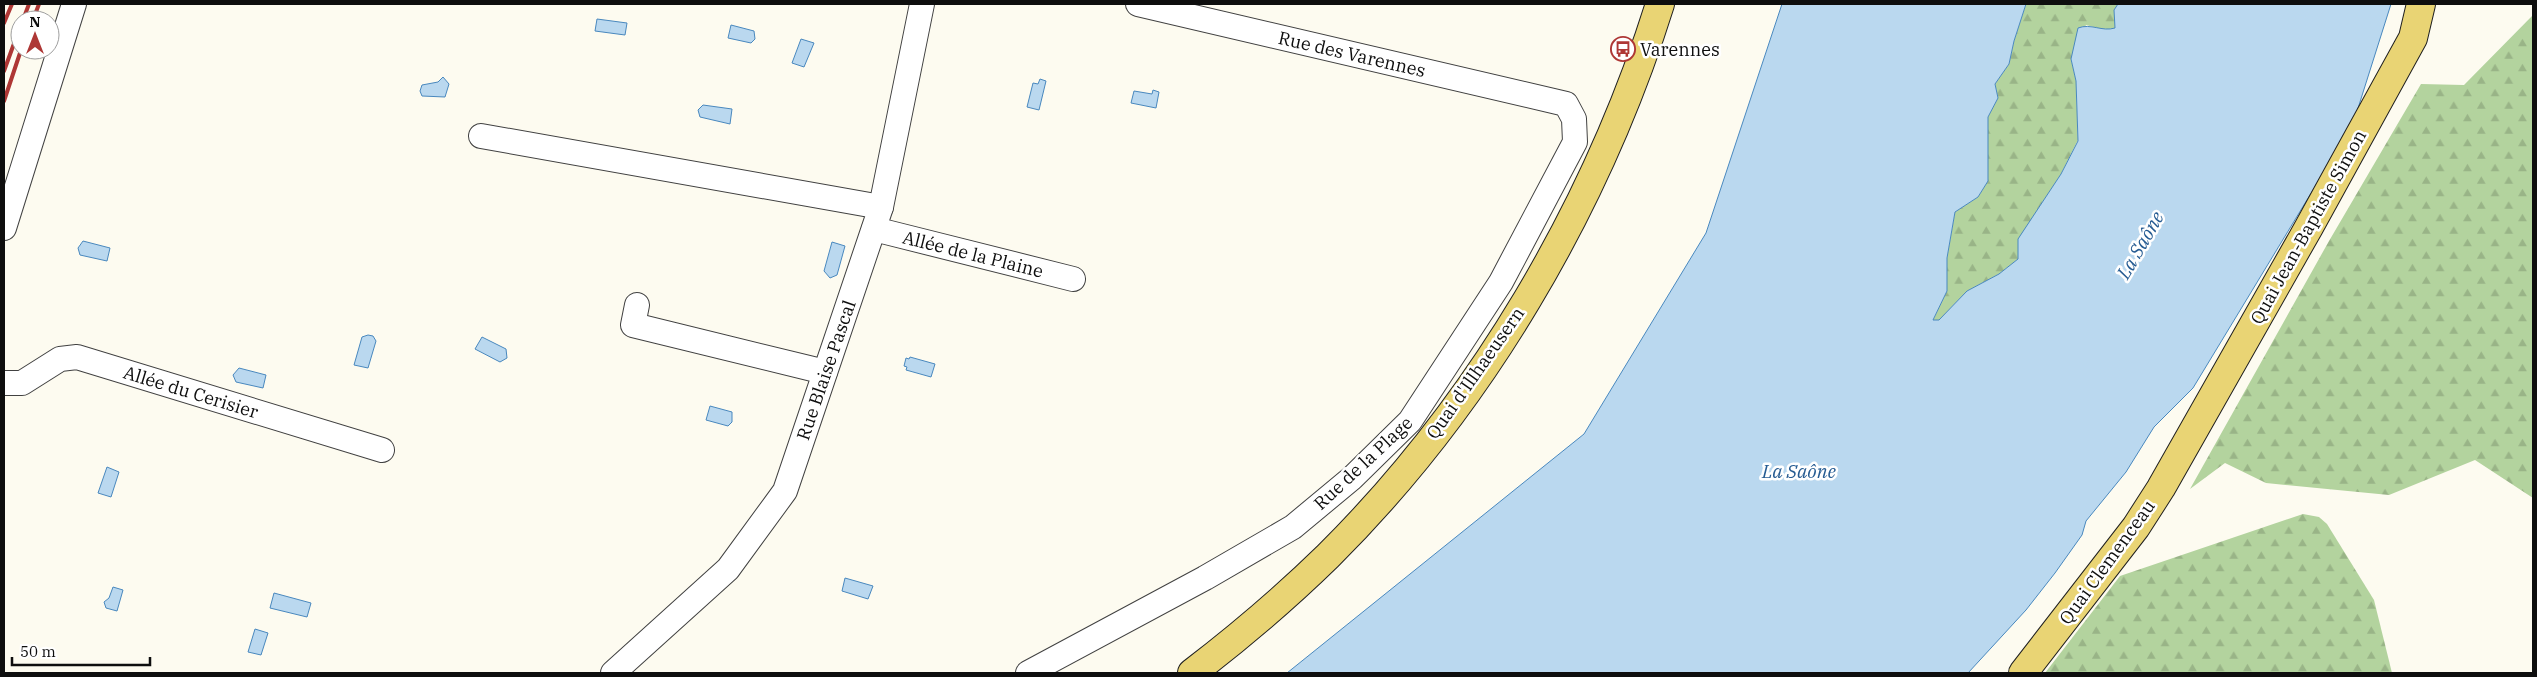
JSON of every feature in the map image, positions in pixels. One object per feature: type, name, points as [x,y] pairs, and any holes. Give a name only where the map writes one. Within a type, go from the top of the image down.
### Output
[{"type":"main road","name":"Quai d'Illhaeusern","points":[[1192,673],[1231,642],[1327,557],[1368,513],[1460,401],[1536,284],[1598,166],[1615,129],[1638,69],[1660,4]]},
{"type":"main road","name":"Quai Jean-Baptiste Simon","points":[[2185,446],[2310,227],[2413,38],[2421,4]]},
{"type":"main road","name":"Quai Clemenceau","points":[[2023,673],[2136,527],[2185,446]]},
{"type":"street","points":[[4,228],[74,4]]},
{"type":"street","name":"Rue Blaise Pascal","points":[[613,673],[728,569],[785,491],[881,207],[922,4]]},
{"type":"street","name":"Rue des Varennes","points":[[1138,4],[1566,104]]},
{"type":"street","name":"Rue de la Plage","points":[[1028,673],[1205,578],[1293,527],[1352,478],[1410,421],[1501,282],[1574,142],[1574,119],[1566,104]]},
{"type":"street","points":[[481,136],[881,207]]},
{"type":"street","name":"Allée de la Plaine","points":[[874,230],[1073,280]]},
{"type":"street","points":[[638,305],[633,325],[826,372]]},
{"type":"street","name":"Allée du Cerisier","points":[[4,383],[22,383],[60,359],[77,357],[382,450]]},
{"type":"green space","points":[[2026,4],[2118,4],[2114,10],[2116,28],[2108,31],[2086,25],[2071,59],[2076,81],[2078,140],[2061,174],[2019,239],[2018,259],[1999,274],[1967,291],[1939,320],[1933,320],[1947,291],[1947,258],[1955,212],[1978,197],[1988,181],[1988,117],[1998,98],[1995,84],[2009,64]]},
{"type":"green space","points":[[2533,15],[2533,498],[2475,460],[2389,495],[2266,483],[2225,463],[2190,489],[2329,241],[2421,84],[2464,85]]},
{"type":"green space","points":[[2303,514],[2319,517],[2327,524],[2374,600],[2392,673],[2045,673],[2120,576]]},
{"type":"water","name":"La Saône","points":[[1782,4],[2026,4],[2009,64],[1995,84],[1998,98],[1988,117],[1988,181],[1978,197],[1955,212],[1947,258],[1947,291],[1933,320],[1939,320],[1967,291],[1999,274],[2018,259],[2018,239],[2061,174],[2078,141],[2076,81],[2071,59],[2078,28],[2087,26],[2106,29],[2115,28],[2114,10],[2118,4],[2391,4],[2353,124],[2193,388],[2154,427],[2126,472],[2086,521],[2082,535],[2026,610],[1968,673],[1287,673],[1584,434],[1706,233]]},
{"type":"water","points":[[597,19],[627,23],[625,35],[595,31]]},
{"type":"water","points":[[731,25],[754,31],[755,39],[751,43],[728,38]]},
{"type":"water","points":[[801,39],[814,43],[804,67],[792,63]]},
{"type":"water","points":[[443,77],[449,84],[445,97],[422,96],[420,91],[422,85],[438,82]]},
{"type":"water","points":[[1040,79],[1046,81],[1039,110],[1027,107],[1033,83],[1038,84]]},
{"type":"water","points":[[1153,90],[1159,92],[1156,108],[1131,103],[1134,91],[1152,94]]},
{"type":"water","points":[[703,105],[732,109],[730,124],[700,117],[698,110]]},
{"type":"water","points":[[83,241],[110,248],[107,261],[80,255],[78,248]]},
{"type":"water","points":[[832,242],[845,246],[837,275],[830,278],[824,271]]},
{"type":"water","points":[[373,336],[376,341],[368,368],[354,365],[362,337]]},
{"type":"water","points":[[482,337],[506,349],[507,358],[500,362],[475,349]]},
{"type":"water","points":[[910,357],[935,364],[931,377],[906,370],[907,367],[904,366],[906,358],[909,359]]},
{"type":"water","points":[[239,368],[266,375],[263,388],[236,382],[233,375]]},
{"type":"water","points":[[710,406],[732,412],[732,422],[728,426],[706,420]]},
{"type":"water","points":[[107,467],[119,472],[111,497],[98,493]]},
{"type":"water","points":[[845,578],[873,586],[868,599],[842,591]]},
{"type":"water","points":[[113,587],[123,590],[117,611],[106,608],[104,602],[109,598]]},
{"type":"water","points":[[274,593],[311,603],[307,617],[270,608]]},
{"type":"water","points":[[255,629],[268,633],[261,655],[248,652]]},
{"type":"railway","points":[[4,23],[12,4]]},
{"type":"railway","points":[[27,10],[29,4]]},
{"type":"railway","points":[[37,10],[39,4]]},
{"type":"railway","points":[[4,71],[10,54]]},
{"type":"railway","points":[[4,101],[18,60]]},
{"type":"place","name":"Varennes","points":[[1623,49]]}]
